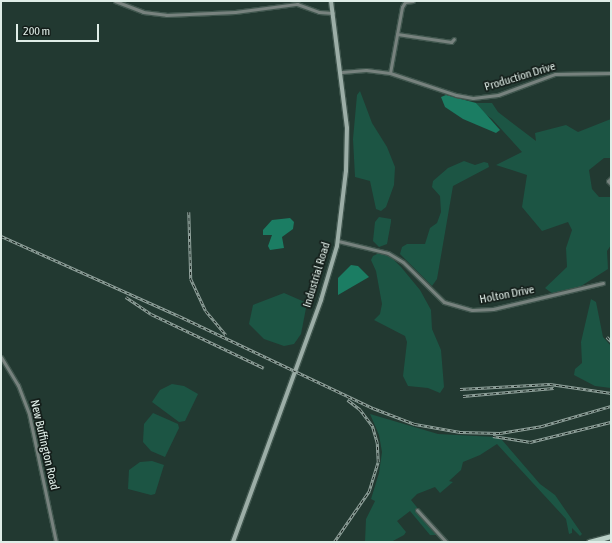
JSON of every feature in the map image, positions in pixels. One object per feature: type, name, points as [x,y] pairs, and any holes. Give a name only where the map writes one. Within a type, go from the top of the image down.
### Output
[{"type":"main road","name":"Industrial Road","points":[[233,542],[321,300],[338,241],[347,149],[342,72],[331,1]]},
{"type":"main road","points":[[589,542],[611,536]]},
{"type":"street","points":[[115,1],[143,12],[166,15],[236,12],[297,4],[322,13],[332,13]]},
{"type":"street","points":[[390,73],[404,4],[413,2]]},
{"type":"street","points":[[397,34],[450,42],[454,39]]},
{"type":"street","name":"Production Drive","points":[[342,72],[360,70],[390,73],[456,95],[473,98],[498,95],[555,74],[611,73]]},
{"type":"street","points":[[611,178],[608,181],[611,184]]},
{"type":"street","name":"Holton Drive","points":[[338,241],[388,253],[403,262],[444,302],[472,310],[493,309],[603,283]]},
{"type":"street","name":"New Buffington Road","points":[[1,357],[18,385],[29,414],[56,542]]},
{"type":"street","points":[[417,510],[446,542]]},
{"type":"shaded area","points":[[360,91],[372,123],[387,147],[395,167],[394,185],[386,207],[381,211],[376,209],[370,181],[355,177],[353,139],[357,95]]},
{"type":"shaded area","points":[[446,95],[476,103],[500,130],[496,133],[463,119],[445,107],[441,97]]},
{"type":"shaded area","points":[[476,103],[492,103],[498,112],[536,141],[535,133],[566,125],[578,132],[611,119],[611,158],[604,158],[589,170],[592,189],[599,197],[611,197],[611,245],[607,251],[608,269],[578,288],[553,294],[545,288],[567,267],[566,248],[572,230],[568,222],[542,231],[522,207],[527,175],[496,165],[522,152],[492,119],[481,111]]},
{"type":"shaded area","points":[[464,161],[475,165],[484,162],[488,163],[489,167],[453,186],[437,279],[432,286],[400,254],[402,247],[407,244],[425,244],[430,228],[437,223],[441,212],[440,196],[432,187],[433,181],[448,168]]},
{"type":"shaded area","points":[[379,217],[391,219],[391,222],[387,244],[379,247],[373,241],[375,222]]},
{"type":"shaded area","points":[[290,218],[294,222],[293,229],[282,237],[284,248],[270,250],[268,246],[272,235],[263,235],[263,230],[272,220]]},
{"type":"shaded area","points":[[379,253],[390,256],[401,267],[420,290],[431,310],[432,329],[441,350],[444,387],[440,393],[428,388],[408,386],[403,376],[407,342],[405,336],[374,320],[380,314],[382,304],[376,271],[371,260],[373,256]]},
{"type":"shaded area","points":[[351,265],[358,266],[369,277],[338,295],[338,278]]},
{"type":"shaded area","points":[[284,293],[307,303],[301,334],[294,344],[284,346],[264,339],[249,324],[253,305]]},
{"type":"shaded area","points":[[591,299],[596,302],[603,337],[611,346],[611,388],[595,386],[574,375],[575,369],[582,363],[581,342]]},
{"type":"shaded area","points":[[172,384],[184,386],[198,394],[185,421],[179,422],[152,402],[160,390]]},
{"type":"shaded area","points":[[153,413],[178,424],[179,428],[165,457],[151,451],[143,442],[144,424]]},
{"type":"shaded area","points":[[370,414],[438,434],[495,437],[502,440],[540,484],[555,495],[582,534],[580,536],[572,528],[572,533],[569,534],[566,519],[497,444],[480,455],[463,462],[461,470],[449,481],[453,482],[440,493],[435,487],[417,494],[411,500],[438,533],[436,535],[430,535],[410,511],[397,521],[406,532],[404,535],[391,542],[365,542],[366,519],[375,501],[371,499],[379,473],[382,452],[379,435]]},
{"type":"shaded area","points":[[152,461],[164,465],[155,494],[151,495],[128,489],[129,470],[140,462]]},
{"type":"railway","points":[[189,212],[191,279],[206,311],[226,335]]},
{"type":"railway","points":[[1,236],[179,316],[373,408],[415,424],[460,432],[500,433],[542,426],[611,406]]},
{"type":"railway","points":[[126,297],[151,314],[264,368]]},
{"type":"railway","points":[[607,337],[611,341]]},
{"type":"railway","points":[[460,389],[550,384],[611,393]]},
{"type":"railway","points":[[463,396],[554,388]]},
{"type":"railway","points":[[334,542],[369,491],[378,462],[377,443],[372,426],[360,410],[347,400]]},
{"type":"railway","points":[[493,436],[530,442],[611,422]]}]
